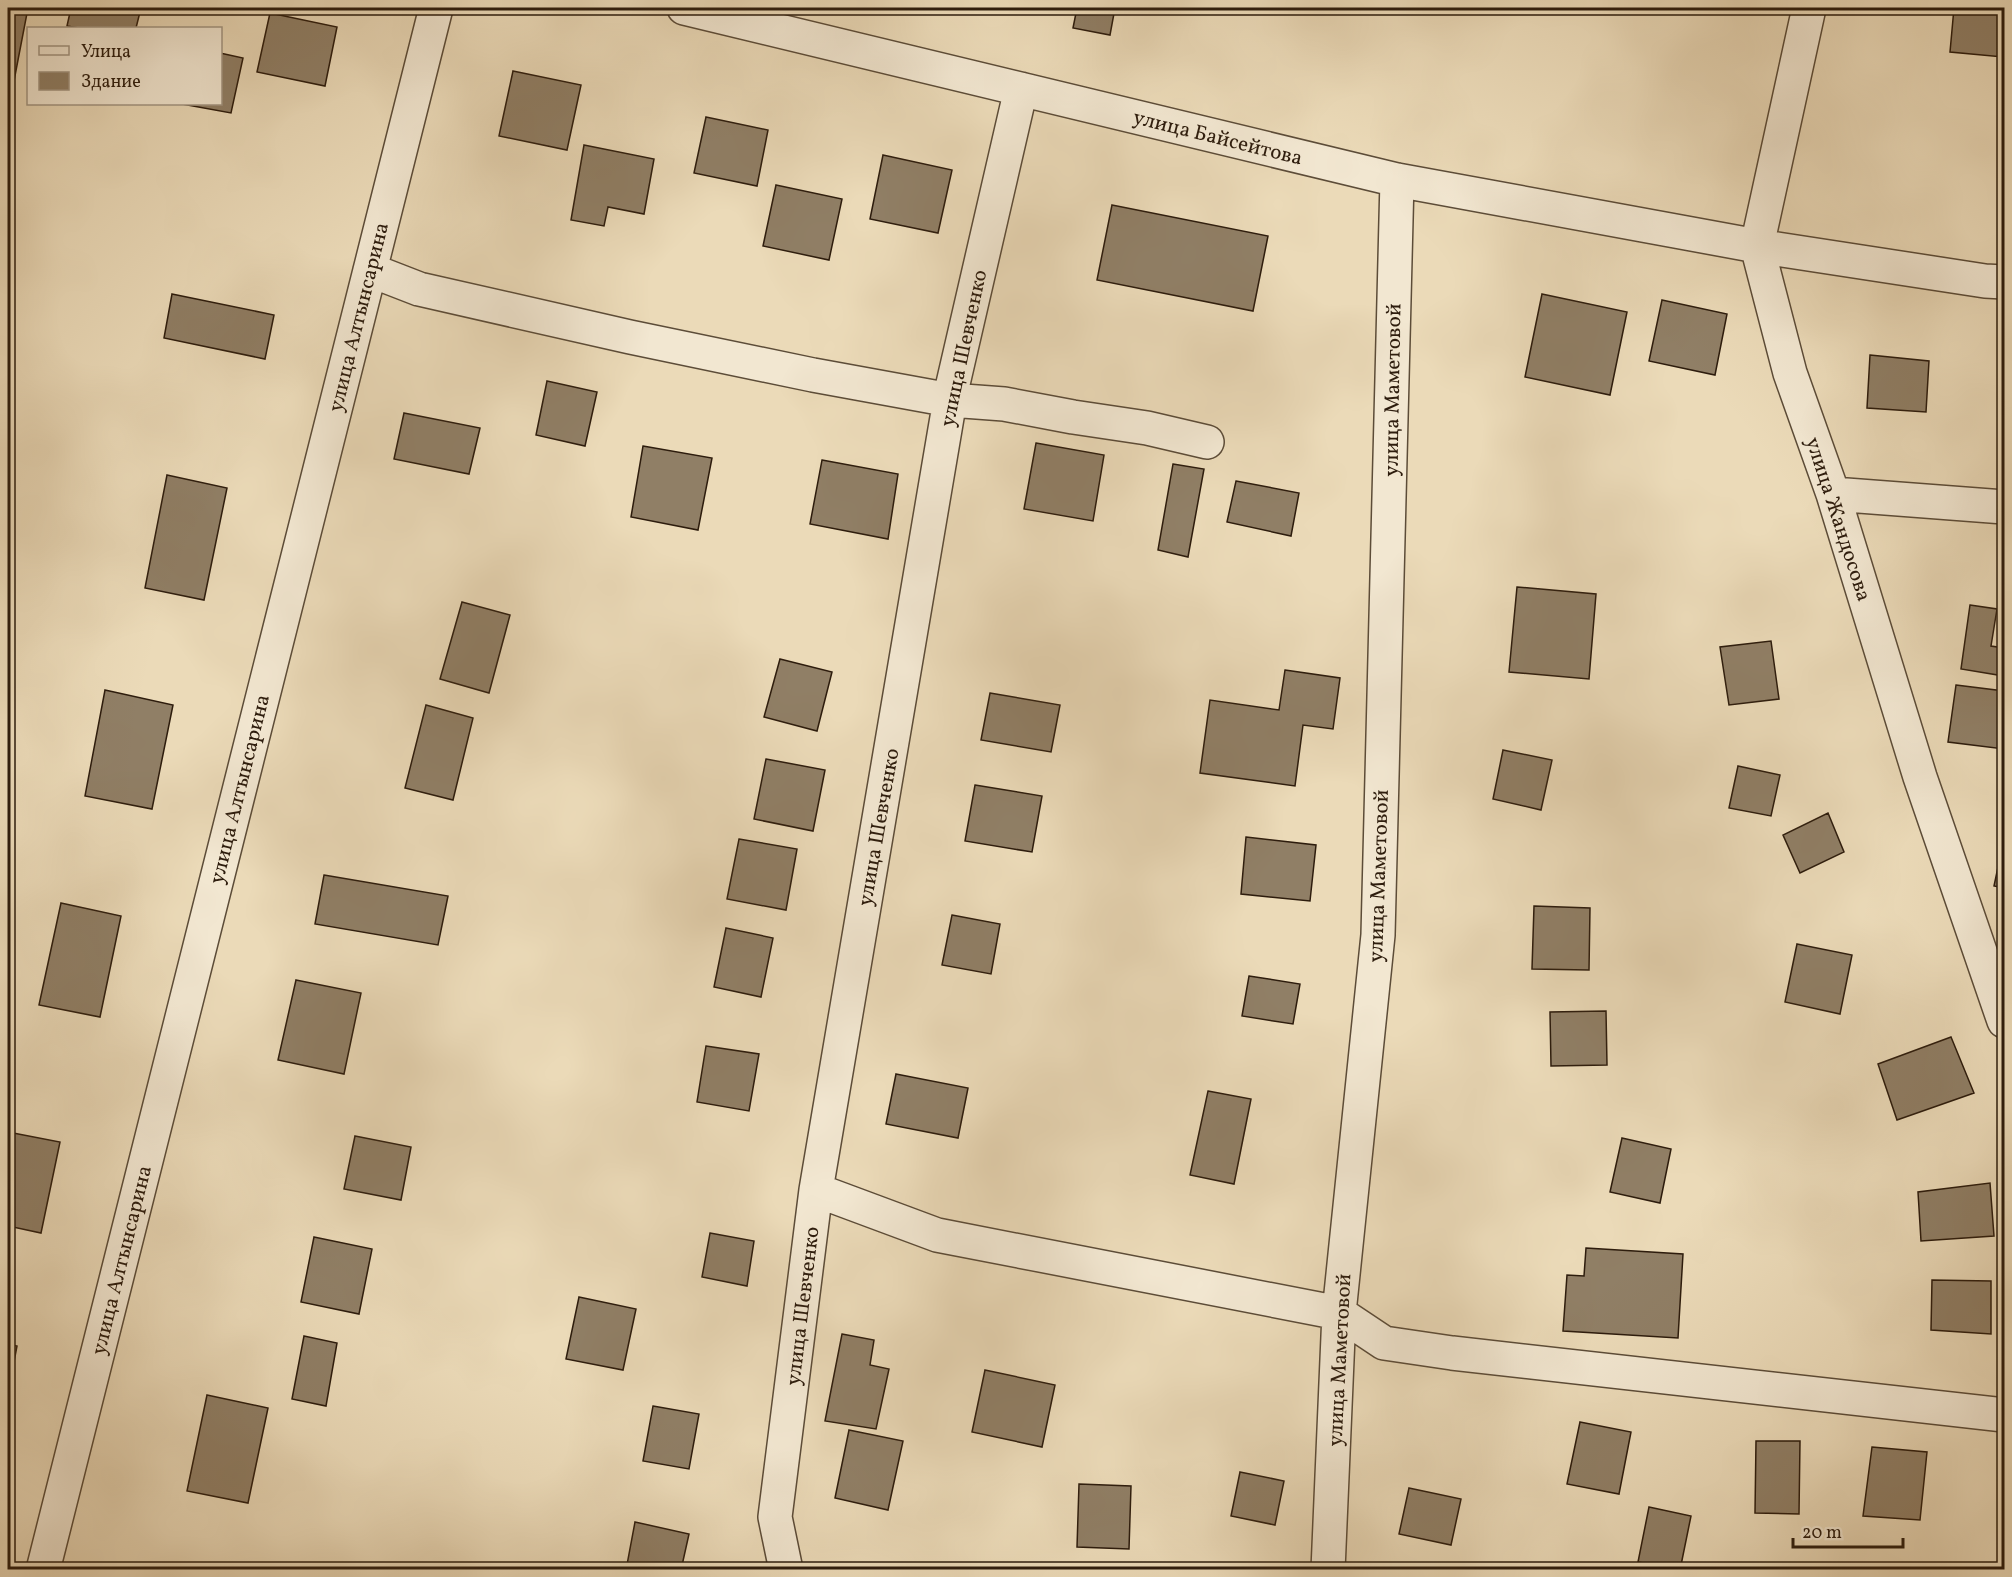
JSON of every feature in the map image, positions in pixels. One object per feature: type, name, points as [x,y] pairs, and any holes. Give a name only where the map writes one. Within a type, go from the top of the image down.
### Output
[{"type":"street","name":"улица Алтынсарина","points":[[43,1569],[436,8]]},
{"type":"street","name":"улица Байсейтова","points":[[684,8],[1397,180],[1757,246],[2004,282]]},
{"type":"street","name":"улица Жандосова","points":[[1809,8],[1757,246],[1790,373],[1833,494],[1920,777],[2004,1021]]},
{"type":"street","name":"улица Шевченко","points":[[786,1569],[775,1517],[816,1190],[950,400],[1021,89]]},
{"type":"street","name":"улица Маметовой","points":[[1328,1569],[1339,1312],[1378,935],[1397,180]]},
{"type":"street","points":[[370,270],[419,289],[630,337],[813,375],[950,400],[1004,404],[1147,428],[1207,442]]},
{"type":"street","points":[[1833,494],[2004,507]]},
{"type":"street","points":[[816,1190],[937,1235],[1339,1312],[1384,1342],[1452,1353],[2004,1414]]},
{"type":"building","points":[[8,8],[28,8],[13,86],[8,85]]},
{"type":"building","points":[[71,8],[141,8],[136,27],[67,26]]},
{"type":"building","points":[[1077,8],[1115,8],[1110,35],[1073,28]]},
{"type":"building","points":[[1954,8],[2004,8],[2003,57],[1950,52]]},
{"type":"building","points":[[270,13],[337,27],[325,86],[257,72]]},
{"type":"building","points":[[222,53],[243,58],[231,113],[187,105],[222,105]]},
{"type":"building","points":[[513,71],[581,85],[567,150],[499,136]]},
{"type":"building","points":[[706,117],[768,130],[757,186],[694,173]]},
{"type":"building","points":[[584,145],[654,159],[644,214],[608,207],[604,226],[571,220]]},
{"type":"building","points":[[883,155],[952,170],[938,233],[870,219]]},
{"type":"building","points":[[776,185],[842,199],[829,260],[763,246]]},
{"type":"building","points":[[1112,205],[1268,236],[1253,311],[1097,280]]},
{"type":"building","points":[[172,294],[274,315],[265,359],[164,338]]},
{"type":"building","points":[[1542,294],[1627,312],[1610,395],[1525,377]]},
{"type":"building","points":[[1662,300],[1727,314],[1715,375],[1649,361]]},
{"type":"building","points":[[1870,355],[1929,361],[1926,412],[1867,408]]},
{"type":"building","points":[[547,381],[597,392],[585,446],[536,435]]},
{"type":"building","points":[[404,413],[480,428],[469,474],[394,459]]},
{"type":"building","points":[[1036,443],[1104,455],[1093,521],[1024,509]]},
{"type":"building","points":[[643,446],[712,458],[698,530],[631,517]]},
{"type":"building","points":[[822,460],[898,474],[888,539],[810,524]]},
{"type":"building","points":[[1173,464],[1204,469],[1188,557],[1158,550]]},
{"type":"building","points":[[167,475],[227,488],[204,600],[145,588]]},
{"type":"building","points":[[1236,481],[1299,493],[1291,536],[1227,522]]},
{"type":"building","points":[[1517,587],[1596,594],[1589,679],[1509,672]]},
{"type":"building","points":[[462,602],[510,615],[489,693],[440,679]]},
{"type":"building","points":[[1970,605],[1997,609],[1991,646],[2004,648],[2004,676],[1961,669]]},
{"type":"building","points":[[1771,641],[1779,699],[1729,705],[1720,647]]},
{"type":"building","points":[[780,659],[832,672],[817,731],[764,717]]},
{"type":"building","points":[[1285,670],[1340,678],[1333,729],[1303,725],[1295,786],[1200,773],[1210,700],[1279,710]]},
{"type":"building","points":[[1956,685],[2004,691],[2004,749],[1948,742]]},
{"type":"building","points":[[105,690],[173,705],[152,809],[85,796]]},
{"type":"building","points":[[990,693],[1060,705],[1051,752],[981,740]]},
{"type":"building","points":[[426,705],[473,718],[453,800],[405,788]]},
{"type":"building","points":[[1503,750],[1552,760],[1541,810],[1493,799]]},
{"type":"building","points":[[766,759],[825,770],[813,831],[754,819]]},
{"type":"building","points":[[1738,766],[1780,775],[1771,816],[1729,808]]},
{"type":"building","points":[[975,785],[1042,796],[1032,852],[965,841]]},
{"type":"building","points":[[1828,813],[1844,852],[1800,873],[1783,835]]},
{"type":"building","points":[[1246,837],[1316,845],[1310,901],[1241,894]]},
{"type":"building","points":[[739,839],[797,849],[786,910],[727,899]]},
{"type":"building","points":[[2004,839],[2004,888],[1994,886]]},
{"type":"building","points":[[324,875],[448,896],[438,945],[315,924]]},
{"type":"building","points":[[61,903],[121,916],[100,1017],[39,1005]]},
{"type":"building","points":[[1534,906],[1590,908],[1589,970],[1532,969]]},
{"type":"building","points":[[952,915],[1000,924],[991,974],[942,965]]},
{"type":"building","points":[[726,928],[773,938],[761,997],[714,987]]},
{"type":"building","points":[[1797,944],[1852,955],[1840,1014],[1785,1002]]},
{"type":"building","points":[[1249,976],[1300,984],[1293,1024],[1242,1016]]},
{"type":"building","points":[[296,980],[361,993],[344,1074],[278,1060]]},
{"type":"building","points":[[1606,1011],[1607,1065],[1551,1066],[1550,1012]]},
{"type":"building","points":[[1951,1037],[1974,1093],[1897,1120],[1878,1064]]},
{"type":"building","points":[[706,1046],[759,1054],[749,1111],[697,1102]]},
{"type":"building","points":[[896,1074],[968,1088],[958,1138],[886,1124]]},
{"type":"building","points":[[1208,1091],[1251,1099],[1234,1184],[1190,1175]]},
{"type":"building","points":[[8,1132],[60,1142],[41,1233],[8,1226]]},
{"type":"building","points":[[355,1136],[411,1147],[401,1200],[344,1189]]},
{"type":"building","points":[[1622,1138],[1671,1149],[1660,1203],[1610,1192]]},
{"type":"building","points":[[1990,1183],[1994,1236],[1921,1241],[1918,1192]]},
{"type":"building","points":[[710,1233],[754,1241],[747,1286],[702,1277]]},
{"type":"building","points":[[314,1237],[372,1249],[359,1314],[301,1302]]},
{"type":"building","points":[[1586,1248],[1683,1254],[1678,1338],[1563,1331],[1567,1275],[1584,1276]]},
{"type":"building","points":[[1932,1280],[1991,1281],[1991,1334],[1931,1330]]},
{"type":"building","points":[[579,1297],[636,1309],[623,1370],[566,1359]]},
{"type":"building","points":[[842,1334],[874,1340],[870,1365],[889,1369],[876,1429],[825,1421]]},
{"type":"building","points":[[304,1336],[337,1343],[326,1406],[292,1399]]},
{"type":"building","points":[[8,1344],[17,1346],[8,1393]]},
{"type":"building","points":[[985,1370],[1055,1385],[1042,1447],[972,1432]]},
{"type":"building","points":[[207,1395],[268,1408],[248,1503],[187,1491]]},
{"type":"building","points":[[653,1406],[699,1414],[689,1469],[643,1461]]},
{"type":"building","points":[[1580,1422],[1631,1432],[1619,1494],[1567,1484]]},
{"type":"building","points":[[849,1430],[903,1441],[888,1510],[835,1498]]},
{"type":"building","points":[[1756,1441],[1800,1441],[1799,1514],[1755,1513]]},
{"type":"building","points":[[1872,1447],[1927,1452],[1920,1520],[1863,1516]]},
{"type":"building","points":[[1240,1472],[1284,1481],[1275,1525],[1231,1516]]},
{"type":"building","points":[[1079,1484],[1131,1486],[1129,1549],[1077,1547]]},
{"type":"building","points":[[1409,1488],[1461,1499],[1451,1545],[1399,1534]]},
{"type":"building","points":[[1649,1507],[1691,1516],[1680,1570],[1638,1562]]},
{"type":"building","points":[[635,1522],[689,1534],[681,1570],[626,1570]]}]
